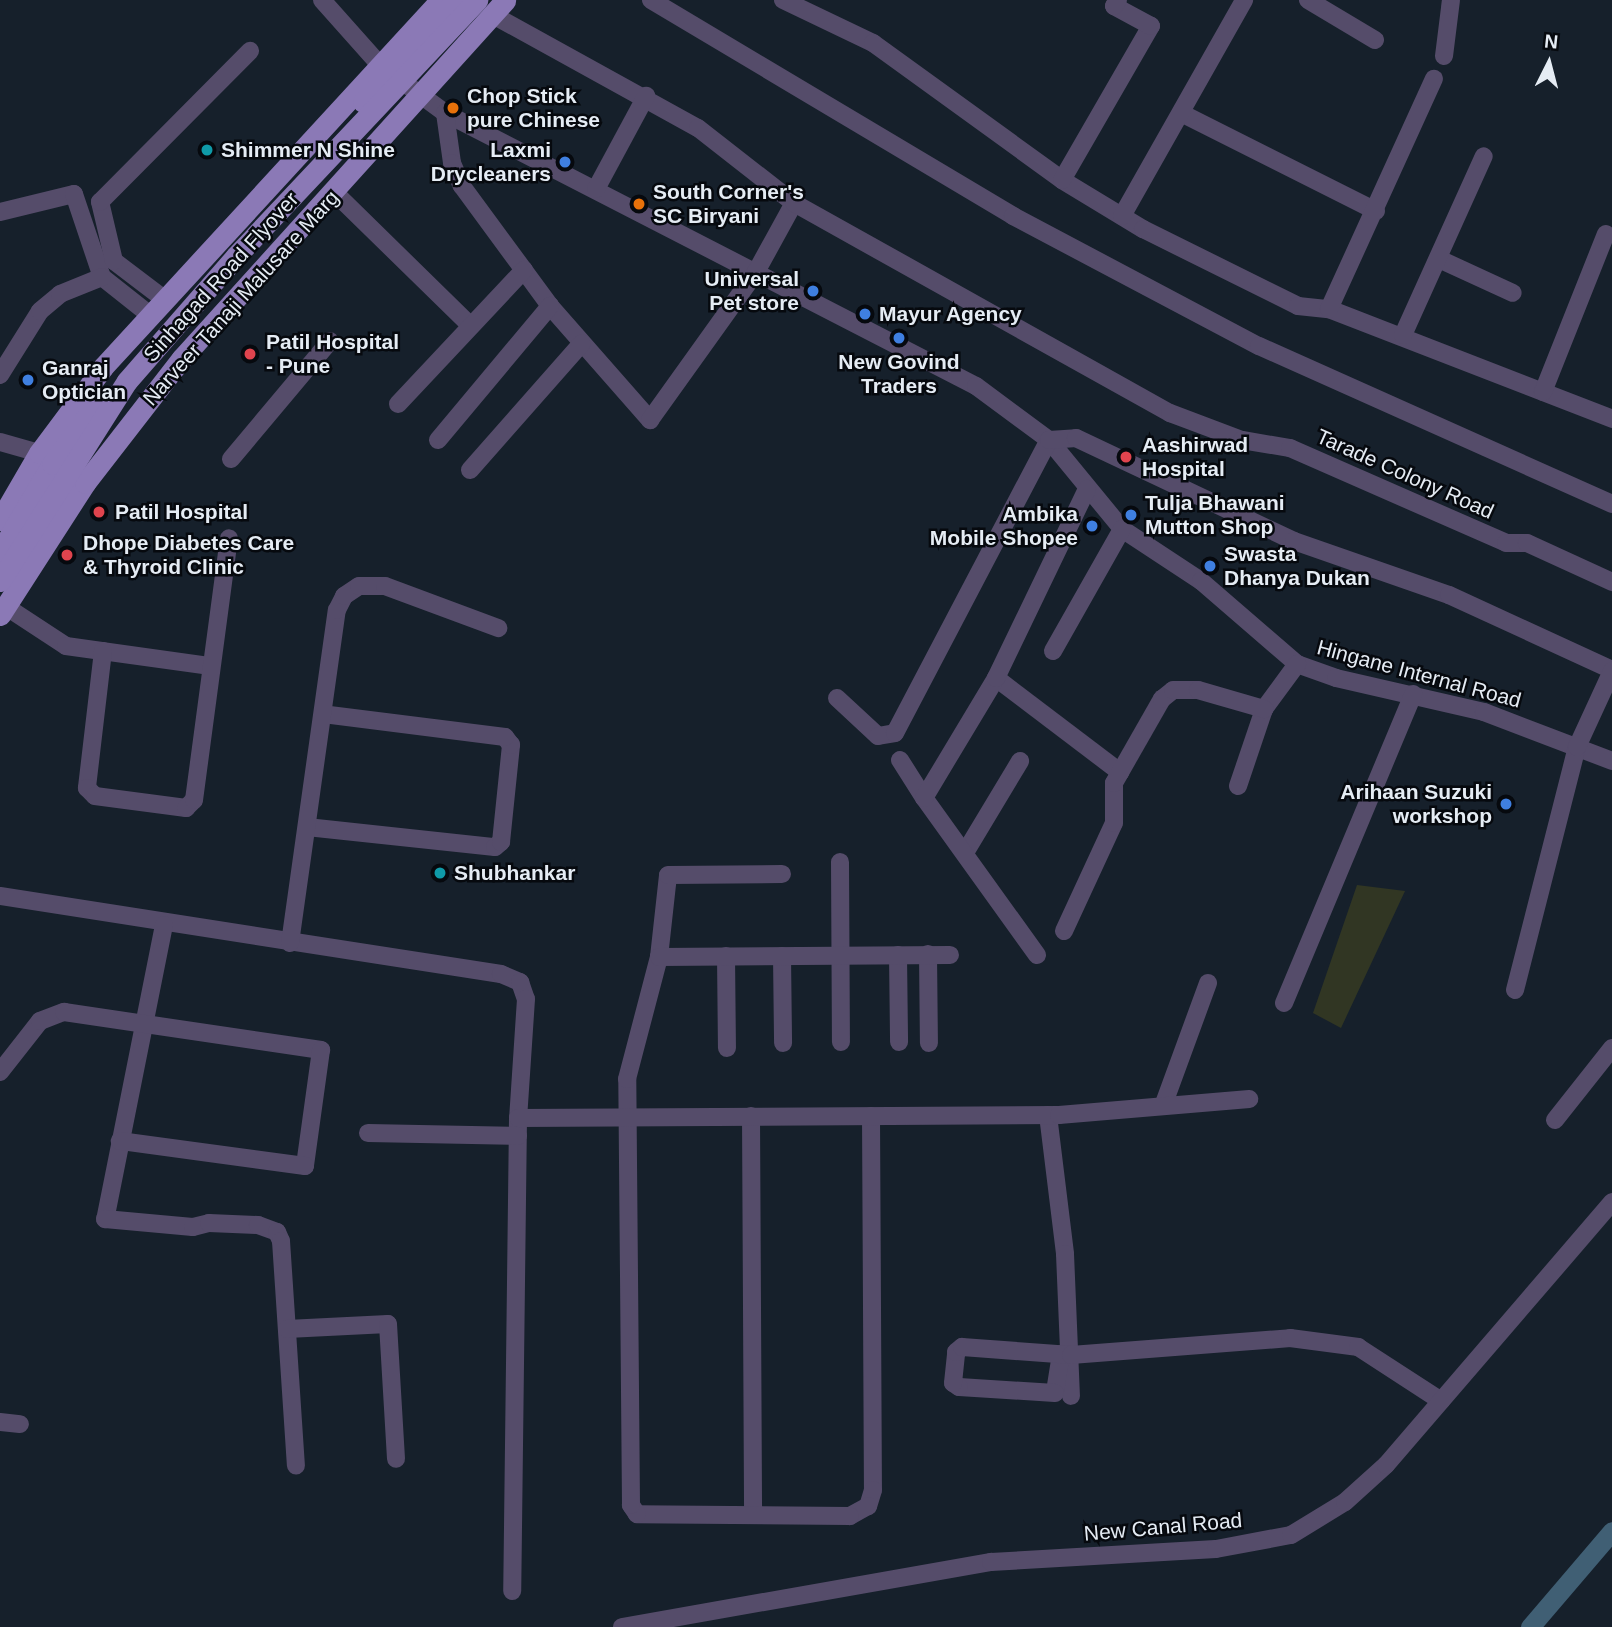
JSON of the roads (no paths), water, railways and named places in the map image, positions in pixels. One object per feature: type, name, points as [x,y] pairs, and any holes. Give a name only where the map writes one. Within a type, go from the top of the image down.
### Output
[{"type":"main road","points":[[0,520],[39,453],[103,367],[440,0]]},
{"type":"main road","name":"Sinhagad Road Flyover","points":[[0,552],[52,464],[117,375],[456,0]]},
{"type":"main road","name":"Sinhagad Road Flyover","points":[[0,581],[127,381],[236,256],[477,0]]},
{"type":"main road","name":"Narveer Tanaji Malusare Marg","points":[[3,610],[85,483],[146,402],[499,7]]},
{"type":"street","name":"Hingane Internal Road","points":[[322,0],[380,65],[445,113],[976,386],[1049,440],[1122,528],[1201,581],[1297,664],[1485,712],[1612,761]]},
{"type":"street","points":[[651,0],[1013,216],[1259,346],[1612,504]]},
{"type":"street","points":[[783,0],[873,43],[1062,180],[1122,216],[1298,306],[1329,309],[1403,335],[1612,419]]},
{"type":"street","points":[[1062,180],[1151,26],[1114,6],[1118,0]]},
{"type":"street","points":[[1122,216],[1183,114],[1244,0]]},
{"type":"street","points":[[1308,0],[1375,40]]},
{"type":"street","points":[[1444,56],[1451,0]]},
{"type":"street","name":"Tarade Colony Road","points":[[499,7],[698,128],[794,203],[1170,413],[1242,440],[1290,448],[1506,543],[1527,543],[1612,582]]},
{"type":"street","points":[[164,299],[114,261],[100,202],[250,51]]},
{"type":"street","points":[[1329,309],[1434,79]]},
{"type":"street","points":[[596,189],[646,96]]},
{"type":"street","points":[[445,113],[452,163],[462,186],[550,306],[650,420],[756,272],[794,203]]},
{"type":"street","points":[[1183,114],[1376,211]]},
{"type":"street","points":[[1403,335],[1484,156]]},
{"type":"street","points":[[335,192],[471,326]]},
{"type":"street","points":[[0,212],[74,194],[102,277],[150,315]]},
{"type":"street","points":[[1543,392],[1606,234]]},
{"type":"street","points":[[1438,259],[1513,293]]},
{"type":"street","points":[[398,404],[524,270]]},
{"type":"street","points":[[0,375],[40,312],[60,294],[102,277]]},
{"type":"street","points":[[438,440],[550,306]]},
{"type":"street","points":[[231,459],[330,341]]},
{"type":"street","points":[[470,470],[582,344]]},
{"type":"street","points":[[837,698],[878,736],[895,733],[1049,440],[1084,441],[1294,541],[1450,595],[1612,670],[1577,747],[1515,990]]},
{"type":"street","points":[[0,442],[39,453]]},
{"type":"street","points":[[924,798],[996,678],[1087,489]]},
{"type":"street","points":[[1053,651],[1122,528]]},
{"type":"street","points":[[103,651],[87,788],[95,796],[180,810],[194,800],[229,538]]},
{"type":"street","points":[[290,943],[337,610],[344,596],[359,586],[385,586],[498,628]]},
{"type":"street","points":[[3,610],[66,646],[211,666]]},
{"type":"street","points":[[1238,786],[1264,709],[1297,664]]},
{"type":"street","points":[[996,678],[1119,772]]},
{"type":"street","points":[[1064,931],[1114,823],[1112,796],[1119,772],[1163,699],[1173,690],[1198,690],[1264,709]]},
{"type":"street","points":[[1284,1003],[1413,694]]},
{"type":"street","points":[[307,827],[495,847],[501,842],[511,745],[505,737],[323,714]]},
{"type":"street","points":[[900,760],[924,798],[966,851],[1037,955]]},
{"type":"street","points":[[966,851],[1020,761]]},
{"type":"street","points":[[840,862],[841,1042]]},
{"type":"street","points":[[782,874],[668,875],[659,957],[627,1079],[631,1505],[637,1514],[850,1516],[868,1506],[873,1490],[871,1116]]},
{"type":"street","points":[[0,895],[69,904],[164,925],[501,974],[520,982],[526,999],[518,1118],[512,1591]]},
{"type":"street","points":[[164,925],[141,1024],[105,1219],[193,1227],[209,1223],[258,1225],[277,1231],[296,1465]]},
{"type":"street","points":[[928,954],[929,1043]]},
{"type":"street","points":[[898,955],[899,1042]]},
{"type":"street","points":[[659,957],[950,955]]},
{"type":"street","points":[[726,956],[727,1048]]},
{"type":"street","points":[[782,956],[783,1043]]},
{"type":"street","points":[[1163,1106],[1208,983]]},
{"type":"street","points":[[0,1072],[31,1031],[50,1014],[321,1050],[305,1166],[120,1141]]},
{"type":"street","points":[[1555,1120],[1612,1048]]},
{"type":"street","points":[[518,1118],[1048,1115],[1249,1100]]},
{"type":"street","points":[[1048,1115],[1071,1396]]},
{"type":"street","points":[[751,1116],[753,1514]]},
{"type":"street","points":[[368,1133],[518,1136]]},
{"type":"street","name":"New Canal Road","points":[[622,1627],[991,1562],[1216,1549],[1291,1535],[1345,1503],[1386,1465],[1612,1202]]},
{"type":"street","points":[[287,1329],[388,1324],[396,1459]]},
{"type":"street","points":[[1066,1354],[1055,1393],[958,1387],[953,1382],[956,1352],[962,1347],[1066,1354],[1290,1338],[1358,1347],[1441,1401]]},
{"type":"street","points":[[0,1422],[20,1424]]},
{"type":"waterway","points":[[1530,1627],[1612,1531]]},
{"type":"place","name":"Chop Stick pure Chinese","points":[[453,108]]},
{"type":"place","name":"Shimmer N Shine","points":[[207,150]]},
{"type":"place","name":"Laxmi Drycleaners","points":[[565,162]]},
{"type":"place","name":"South Corner's SC Biryani","points":[[639,204]]},
{"type":"place","name":"Universal Pet store","points":[[813,291]]},
{"type":"place","name":"Mayur Agency","points":[[865,314]]},
{"type":"place","name":"New Govind Traders","points":[[899,338]]},
{"type":"place","name":"Patil Hospital - Pune","points":[[250,354]]},
{"type":"place","name":"Ganraj Optician","points":[[28,380]]},
{"type":"place","name":"Aashirwad Hospital","points":[[1126,457]]},
{"type":"place","name":"Patil Hospital","points":[[99,512]]},
{"type":"place","name":"Tulja Bhawani Mutton Shop","points":[[1131,515]]},
{"type":"place","name":"Ambika Mobile Shopee","points":[[1092,526]]},
{"type":"place","name":"Dhope Diabetes Care & Thyroid Clinic","points":[[67,555]]},
{"type":"place","name":"Swasta Dhanya Dukan","points":[[1210,566]]},
{"type":"place","name":"Arihaan Suzuki workshop","points":[[1506,804]]},
{"type":"place","name":"Shubhankar","points":[[440,873]]}]
